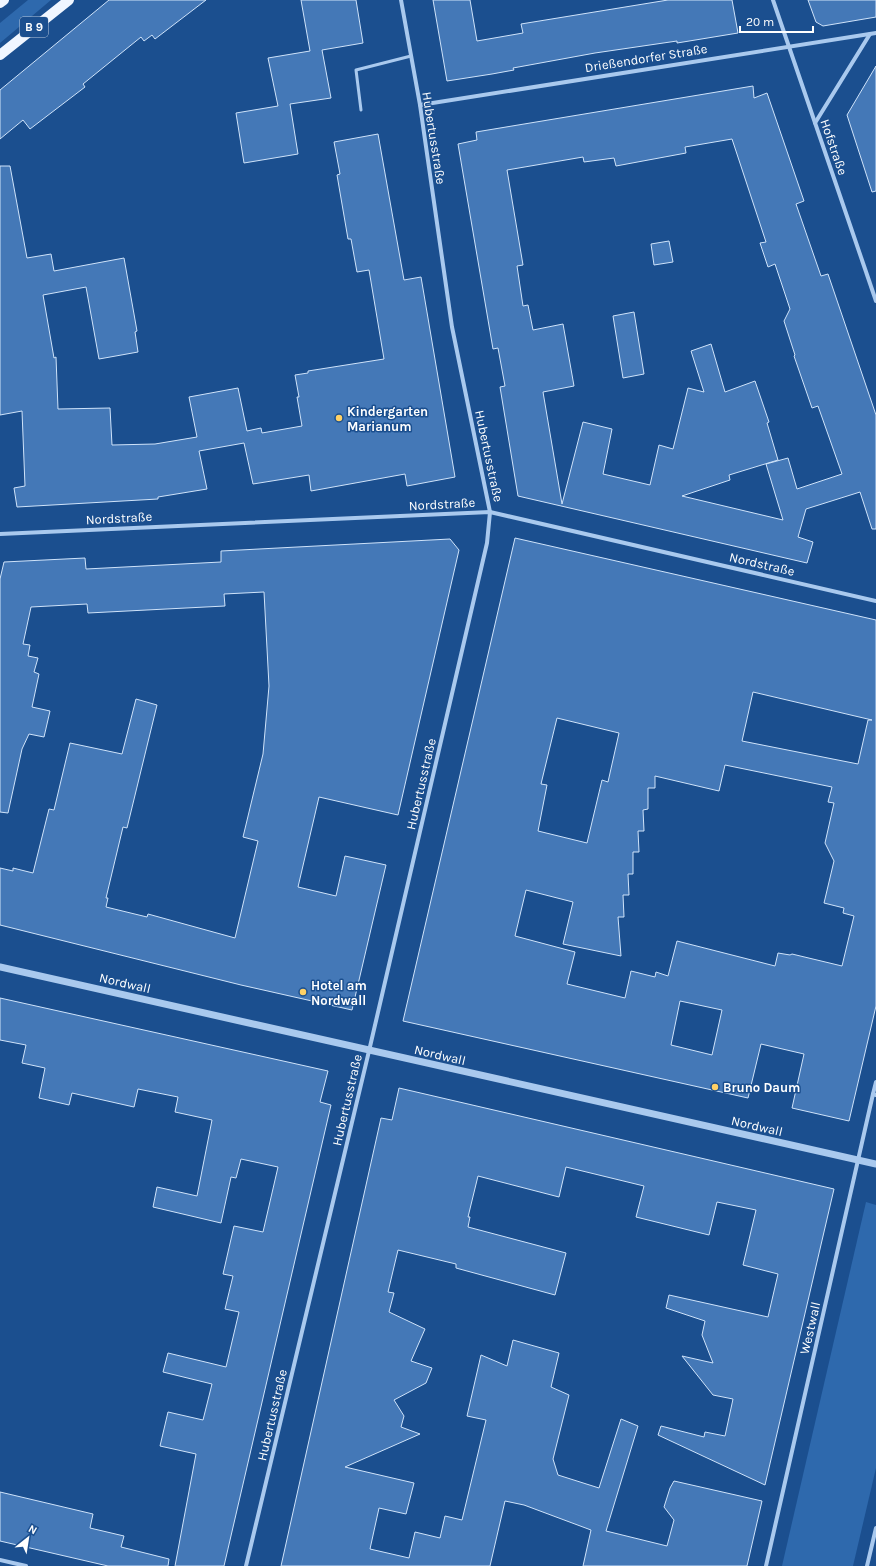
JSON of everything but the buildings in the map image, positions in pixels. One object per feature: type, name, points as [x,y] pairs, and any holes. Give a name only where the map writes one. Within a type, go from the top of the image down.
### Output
[{"type":"main road","points":[[0,3],[4,0]]},
{"type":"main road","name":"B 9","points":[[0,55],[69,0]]},
{"type":"street","name":"Hubertusstraße","points":[[246,1566],[369,1051],[487,543],[490,512],[452,327],[420,105],[401,0]]},
{"type":"street","name":"Hofstraße","points":[[773,0],[876,301]]},
{"type":"street","name":"Drießendorfer Straße","points":[[420,105],[876,33]]},
{"type":"street","points":[[815,123],[870,34]]},
{"type":"street","name":"Nordstraße","points":[[0,534],[490,512],[876,601]]},
{"type":"street","name":"Nordwall","points":[[0,967],[876,1164]]},
{"type":"street","name":"Westwall","points":[[766,1566],[858,1160],[875,1095],[876,1082]]},
{"type":"street","points":[[867,1566],[876,1528]]},
{"type":"street","points":[[0,1560],[26,1566]]},
{"type":"lane","points":[[361,110],[356,70],[411,56]]},
{"type":"shaded area","points":[[28,0],[51,0],[0,43],[0,23]]},
{"type":"shaded area","points":[[866,1202],[876,1205],[876,1468],[853,1566],[782,1566]]},
{"type":"place","name":"Kindergarten Marianum","points":[[339,418]]},
{"type":"place","name":"Hotel am Nordwall","points":[[303,992]]},
{"type":"place","name":"Bruno Daum","points":[[715,1087]]}]
